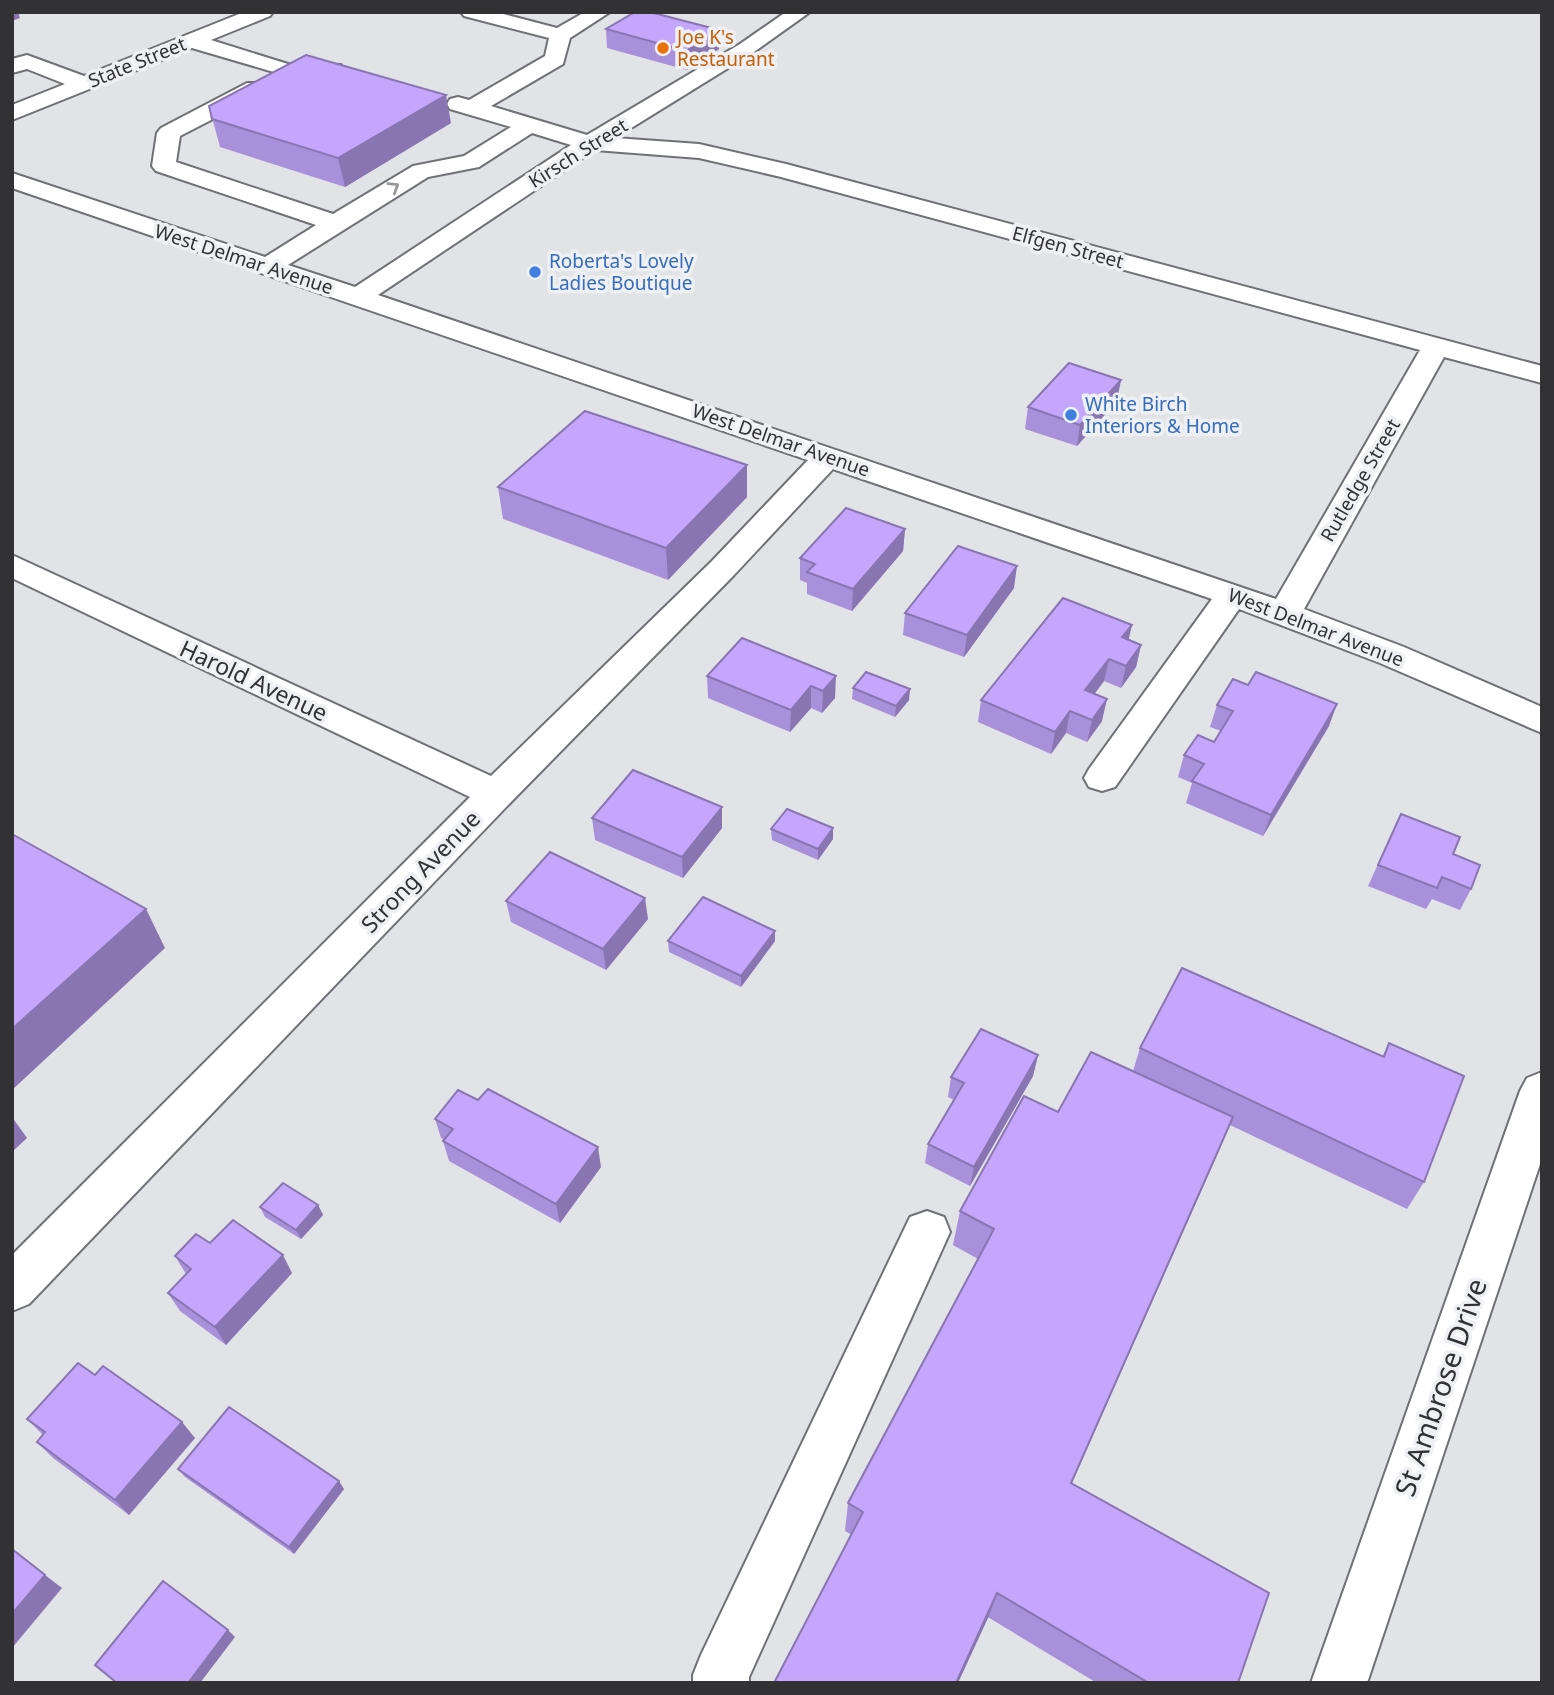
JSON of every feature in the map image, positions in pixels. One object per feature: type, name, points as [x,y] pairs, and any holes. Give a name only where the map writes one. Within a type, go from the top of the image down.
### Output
[{"type":"street","points":[[215,12],[240,21]]},
{"type":"street","name":"State Street","points":[[12,113],[263,12]]},
{"type":"street","points":[[471,12],[560,35],[600,12]]},
{"type":"street","name":"Kirsch Street","points":[[358,297],[590,143],[736,55],[800,12]]},
{"type":"street","points":[[472,108],[555,59],[560,35]]},
{"type":"street","points":[[191,41],[288,70],[344,70],[357,74]]},
{"type":"street","points":[[24,57],[84,84]]},
{"type":"street","points":[[288,70],[169,133],[163,166],[336,223]]},
{"type":"street","name":"Elfgen Street","points":[[434,96],[590,143],[659,147],[741,159],[1542,375]]},
{"type":"street","points":[[267,267],[421,171],[471,162],[529,125]]},
{"type":"street","name":"West Delmar Avenue","points":[[12,180],[1232,594],[1392,655],[1542,721]]},
{"type":"street","name":"Rutledge Street","points":[[1284,613],[1436,346]]},
{"type":"street","name":"Strong Avenue","points":[[12,1288],[496,794],[723,568],[829,456]]},
{"type":"street","name":"Harold Avenue","points":[[12,565],[496,794]]},
{"type":"street","points":[[1102,778],[1232,594]]},
{"type":"street","name":"St Ambrose Drive","points":[[1339,1683],[1542,1091]]},
{"type":"street","points":[[721,1683],[721,1675],[927,1233]]},
{"type":"building","points":[[635,12],[650,12],[719,30],[686,51],[606,29]]},
{"type":"building","points":[[306,55],[446,95],[338,158],[212,119],[209,106]]},
{"type":"building","points":[[1069,363],[1121,380],[1080,425],[1028,407]]},
{"type":"building","points":[[585,411],[747,465],[666,548],[498,487]]},
{"type":"building","points":[[846,508],[905,529],[853,589],[807,572],[815,564],[800,558]]},
{"type":"building","points":[[958,546],[1017,566],[967,635],[905,613]]},
{"type":"building","points":[[1063,598],[1132,625],[1122,637],[1141,645],[1126,666],[1109,659],[1085,690],[1107,699],[1092,720],[1070,711],[1055,732],[981,700]]},
{"type":"building","points":[[742,638],[836,676],[823,691],[811,686],[791,710],[707,676]]},
{"type":"building","points":[[866,672],[910,689],[896,706],[853,688]]},
{"type":"building","points":[[1256,672],[1337,704],[1271,815],[1192,781],[1204,764],[1184,755],[1198,735],[1214,742],[1233,711],[1217,705],[1233,679],[1248,685]]},
{"type":"building","points":[[633,770],[722,807],[682,857],[592,818]]},
{"type":"building","points":[[787,809],[833,828],[818,849],[771,829]]},
{"type":"building","points":[[1401,814],[1460,837],[1453,854],[1480,865],[1471,889],[1442,877],[1437,888],[1378,865]]},
{"type":"building","points":[[12,834],[146,909],[12,1029]]},
{"type":"building","points":[[550,852],[645,898],[603,949],[506,901]]},
{"type":"building","points":[[703,897],[775,931],[741,976],[668,941]]},
{"type":"building","points":[[1182,968],[1384,1057],[1389,1043],[1464,1076],[1424,1182],[1140,1048]]},
{"type":"building","points":[[981,1029],[1038,1055],[974,1167],[928,1144],[964,1083],[951,1077]]},
{"type":"building","points":[[1091,1052],[1233,1117],[1071,1483],[1269,1593],[1238,1683],[1149,1683],[997,1593],[956,1683],[774,1683],[863,1512],[848,1503],[994,1229],[960,1211],[1024,1096],[1058,1112]]},
{"type":"building","points":[[488,1089],[598,1147],[556,1204],[443,1141],[453,1129],[435,1119],[458,1090],[478,1100]]},
{"type":"building","points":[[283,1183],[318,1205],[296,1230],[260,1207]]},
{"type":"building","points":[[233,1220],[283,1255],[215,1327],[168,1293],[191,1269],[175,1256],[196,1234],[210,1243]]},
{"type":"building","points":[[78,1363],[95,1375],[103,1366],[182,1422],[115,1500],[37,1442],[45,1432],[27,1419]]},
{"type":"building","points":[[229,1407],[339,1481],[289,1547],[178,1469]]},
{"type":"building","points":[[12,1549],[45,1575],[12,1614]]},
{"type":"building","points":[[163,1581],[228,1630],[188,1683],[117,1683],[95,1665]]},
{"type":"place","name":"Joe K's Restaurant","points":[[663,48]]},
{"type":"place","name":"Roberta's Lovely Ladies Boutique","points":[[535,272]]},
{"type":"place","name":"White Birch Interiors & Home","points":[[1071,415]]}]
